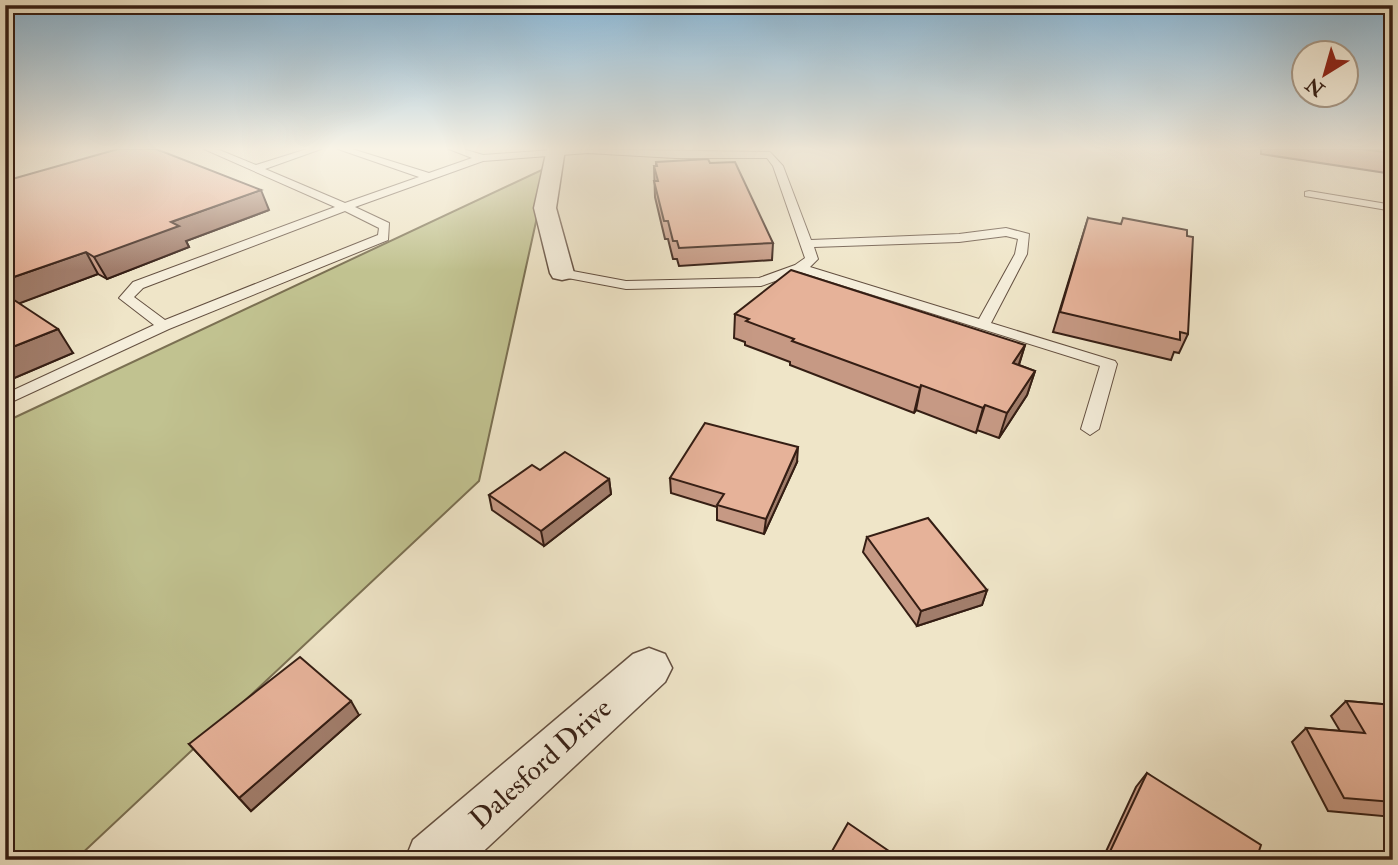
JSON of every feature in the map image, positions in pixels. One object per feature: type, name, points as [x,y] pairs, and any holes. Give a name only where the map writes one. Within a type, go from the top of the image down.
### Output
[{"type":"street","points":[[548,189],[545,208],[562,273]]},
{"type":"street","name":"Dalesford Drive","points":[[433,860],[649,667]]},
{"type":"lane","points":[[5,400],[164,326],[384,237],[385,226],[304,189]]},
{"type":"lane","points":[[164,326],[126,298],[138,285],[394,189]]},
{"type":"lane","points":[[562,273],[626,285],[761,282],[800,268],[812,259],[786,189]]},
{"type":"lane","points":[[1309,194],[1393,208]]},
{"type":"lane","points":[[806,244],[960,238],[1006,232],[1025,236],[1021,254],[983,324]]},
{"type":"lane","points":[[800,268],[1109,364],[1090,429]]},
{"type":"green space","points":[[500,189],[543,189],[479,481],[75,860],[5,860],[5,422]]},
{"type":"building","points":[[5,189],[261,190],[171,222],[179,226],[94,257],[86,252],[5,280]]},
{"type":"building","points":[[656,189],[748,189],[773,243],[679,248],[677,241],[673,241],[668,221],[664,221]]},
{"type":"building","points":[[1088,218],[1121,224],[1123,218],[1187,230],[1187,236],[1193,237],[1188,334],[1180,332],[1180,340],[1060,312]]},
{"type":"building","points":[[791,270],[1025,345],[1013,363],[1035,371],[1007,413],[985,405],[983,408],[921,385],[920,388],[792,341],[794,339],[746,321],[749,319],[735,314]]},
{"type":"building","points":[[5,294],[58,329],[5,350]]},
{"type":"building","points":[[705,423],[798,447],[766,519],[717,505],[724,494],[670,478]]},
{"type":"building","points":[[565,452],[609,479],[541,531],[489,495],[532,465],[540,470]]},
{"type":"building","points":[[928,518],[987,590],[921,611],[867,537]]},
{"type":"building","points":[[300,657],[351,701],[239,798],[189,744]]},
{"type":"building","points":[[1346,701],[1393,705],[1393,802],[1344,798],[1306,728],[1365,733]]},
{"type":"building","points":[[1147,773],[1261,845],[1256,860],[1106,860]]},
{"type":"building","points":[[848,823],[902,860],[827,860]]}]
